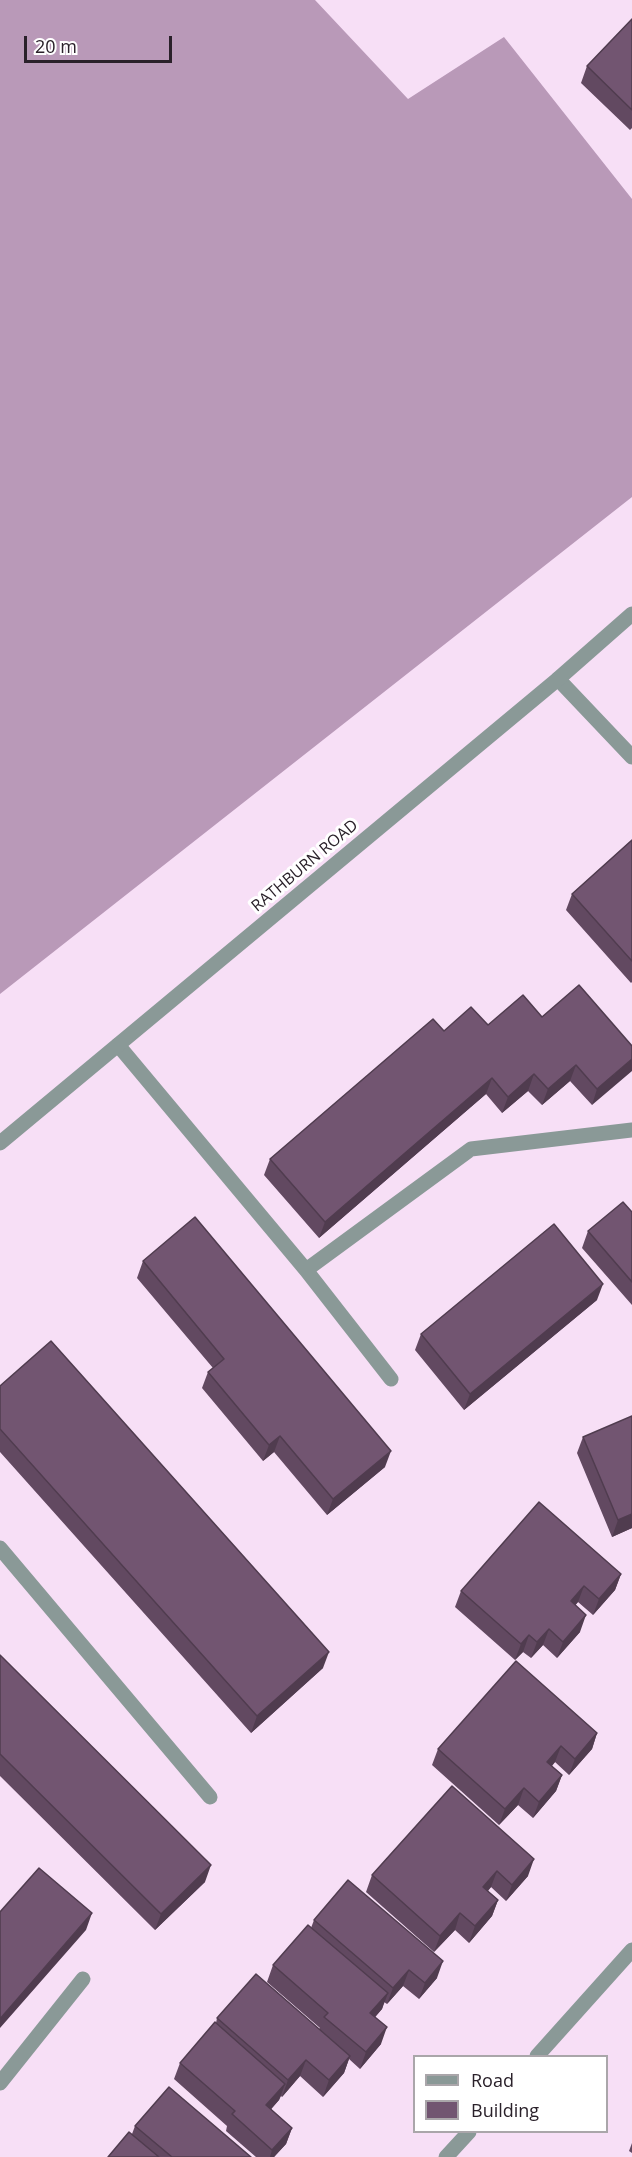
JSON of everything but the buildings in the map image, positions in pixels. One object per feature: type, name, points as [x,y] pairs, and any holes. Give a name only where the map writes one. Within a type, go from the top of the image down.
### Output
[{"type":"street","name":"RATHBURN ROAD","points":[[0,1143],[632,615]]},
{"type":"street","points":[[558,679],[632,758]]},
{"type":"street","points":[[118,1045],[306,1270],[392,1378]]},
{"type":"street","points":[[306,1270],[471,1149],[632,1130]]},
{"type":"street","points":[[0,1548],[210,1797]]},
{"type":"street","points":[[538,2055],[632,1950]]},
{"type":"street","points":[[0,2083],[83,1979]]},
{"type":"street","points":[[446,2157],[468,2133]]},
{"type":"shaded area","points":[[0,0],[315,0],[408,99],[504,37],[632,199],[632,497],[0,994]]}]
